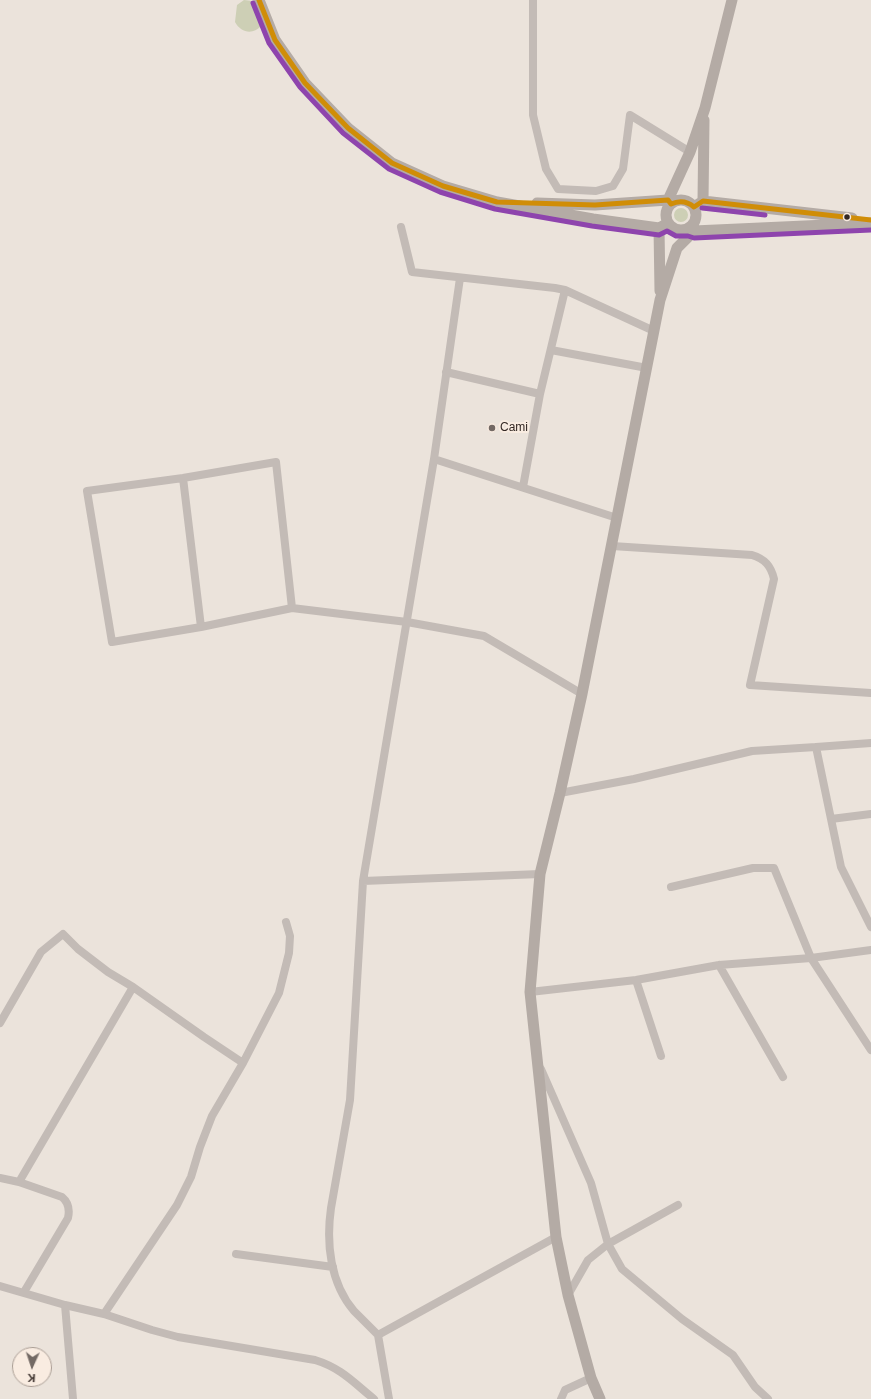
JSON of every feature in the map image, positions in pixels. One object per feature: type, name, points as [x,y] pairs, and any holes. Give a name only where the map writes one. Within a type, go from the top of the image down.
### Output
[{"type":"street","points":[[259,0],[275,40],[301,77],[348,128],[392,163],[443,186],[496,202],[593,219],[663,225],[680,230],[871,221]]},
{"type":"street","points":[[533,0],[533,115],[546,169],[558,189],[596,191],[613,186],[623,169],[630,115],[690,152]]},
{"type":"street","points":[[660,300],[663,225],[669,202],[690,152],[705,108],[732,0]]},
{"type":"street","points":[[600,1399],[591,1378],[568,1295],[556,1237],[530,992],[540,874],[582,694],[660,300],[677,248],[691,229],[696,216],[705,108]]},
{"type":"street","points":[[496,202],[595,206],[682,200],[698,204],[871,221]]},
{"type":"street","points":[[401,227],[412,272],[565,290],[654,331]]},
{"type":"street","points":[[389,1399],[378,1335],[354,1310],[339,1284],[333,1267],[329,1247],[329,1225],[350,1100],[363,881],[434,459],[460,278]]},
{"type":"street","points":[[523,487],[540,394],[565,290]]},
{"type":"street","points":[[551,350],[647,368]]},
{"type":"street","points":[[446,372],[540,394]]},
{"type":"street","points":[[434,459],[617,518]]},
{"type":"street","points":[[292,608],[276,462],[183,478],[87,491],[112,642],[201,627],[292,608],[406,622],[484,636],[582,694]]},
{"type":"street","points":[[183,478],[201,627]]},
{"type":"street","points":[[612,546],[759,557],[769,566],[774,579],[750,685],[871,693]]},
{"type":"street","points":[[560,793],[634,779],[752,751],[871,743]]},
{"type":"street","points":[[816,747],[841,866],[871,927]]},
{"type":"street","points":[[831,819],[871,814]]},
{"type":"street","points":[[671,887],[753,868],[774,868],[811,958],[871,1050]]},
{"type":"street","points":[[363,881],[540,874]]},
{"type":"street","points":[[104,1314],[177,1205],[191,1177],[200,1147],[212,1116],[279,993],[289,953],[290,936],[286,922]]},
{"type":"street","points":[[0,1022],[40,952],[63,934],[95,963],[133,987],[242,1063]]},
{"type":"street","points":[[530,992],[636,980],[719,965],[811,958],[871,950]]},
{"type":"street","points":[[719,965],[783,1077]]},
{"type":"street","points":[[636,980],[661,1056]]},
{"type":"street","points":[[19,1182],[133,987]]},
{"type":"street","points":[[537,1061],[591,1183],[608,1244],[622,1269],[682,1318],[733,1355],[755,1387],[768,1399]]},
{"type":"street","points":[[0,1178],[19,1182],[62,1197],[67,1202],[69,1209],[68,1218],[24,1292]]},
{"type":"street","points":[[568,1295],[588,1260],[608,1244],[678,1205]]},
{"type":"street","points":[[378,1335],[556,1237]]},
{"type":"street","points":[[236,1254],[333,1267]]},
{"type":"street","points":[[0,1286],[65,1305],[104,1314],[178,1337],[315,1360],[329,1364],[339,1370],[374,1399]]},
{"type":"street","points":[[65,1305],[73,1399]]},
{"type":"street","points":[[561,1399],[565,1390],[591,1378]]},
{"type":"green space","points":[[244,0],[252,1],[258,8],[261,26],[251,32],[240,29],[235,22],[237,5]]},
{"type":"green space","points":[[681,208],[686,210],[688,215],[686,220],[681,222],[676,220],[674,215],[676,210]]},
{"type":"transit line","points":[[259,0],[275,40],[305,83],[348,128],[392,163],[443,186],[497,202],[595,205],[668,200],[671,204],[683,202],[689,203],[694,207],[703,201],[871,220]]},
{"type":"transit line","points":[[253,3],[269,43],[300,87],[343,133],[389,169],[440,192],[495,209],[592,226],[659,235],[667,231],[676,236],[688,236],[694,238],[871,230]]},
{"type":"transit line","points":[[702,208],[765,215]]},
{"type":"place","name":"Cami","points":[[492,428]]}]
